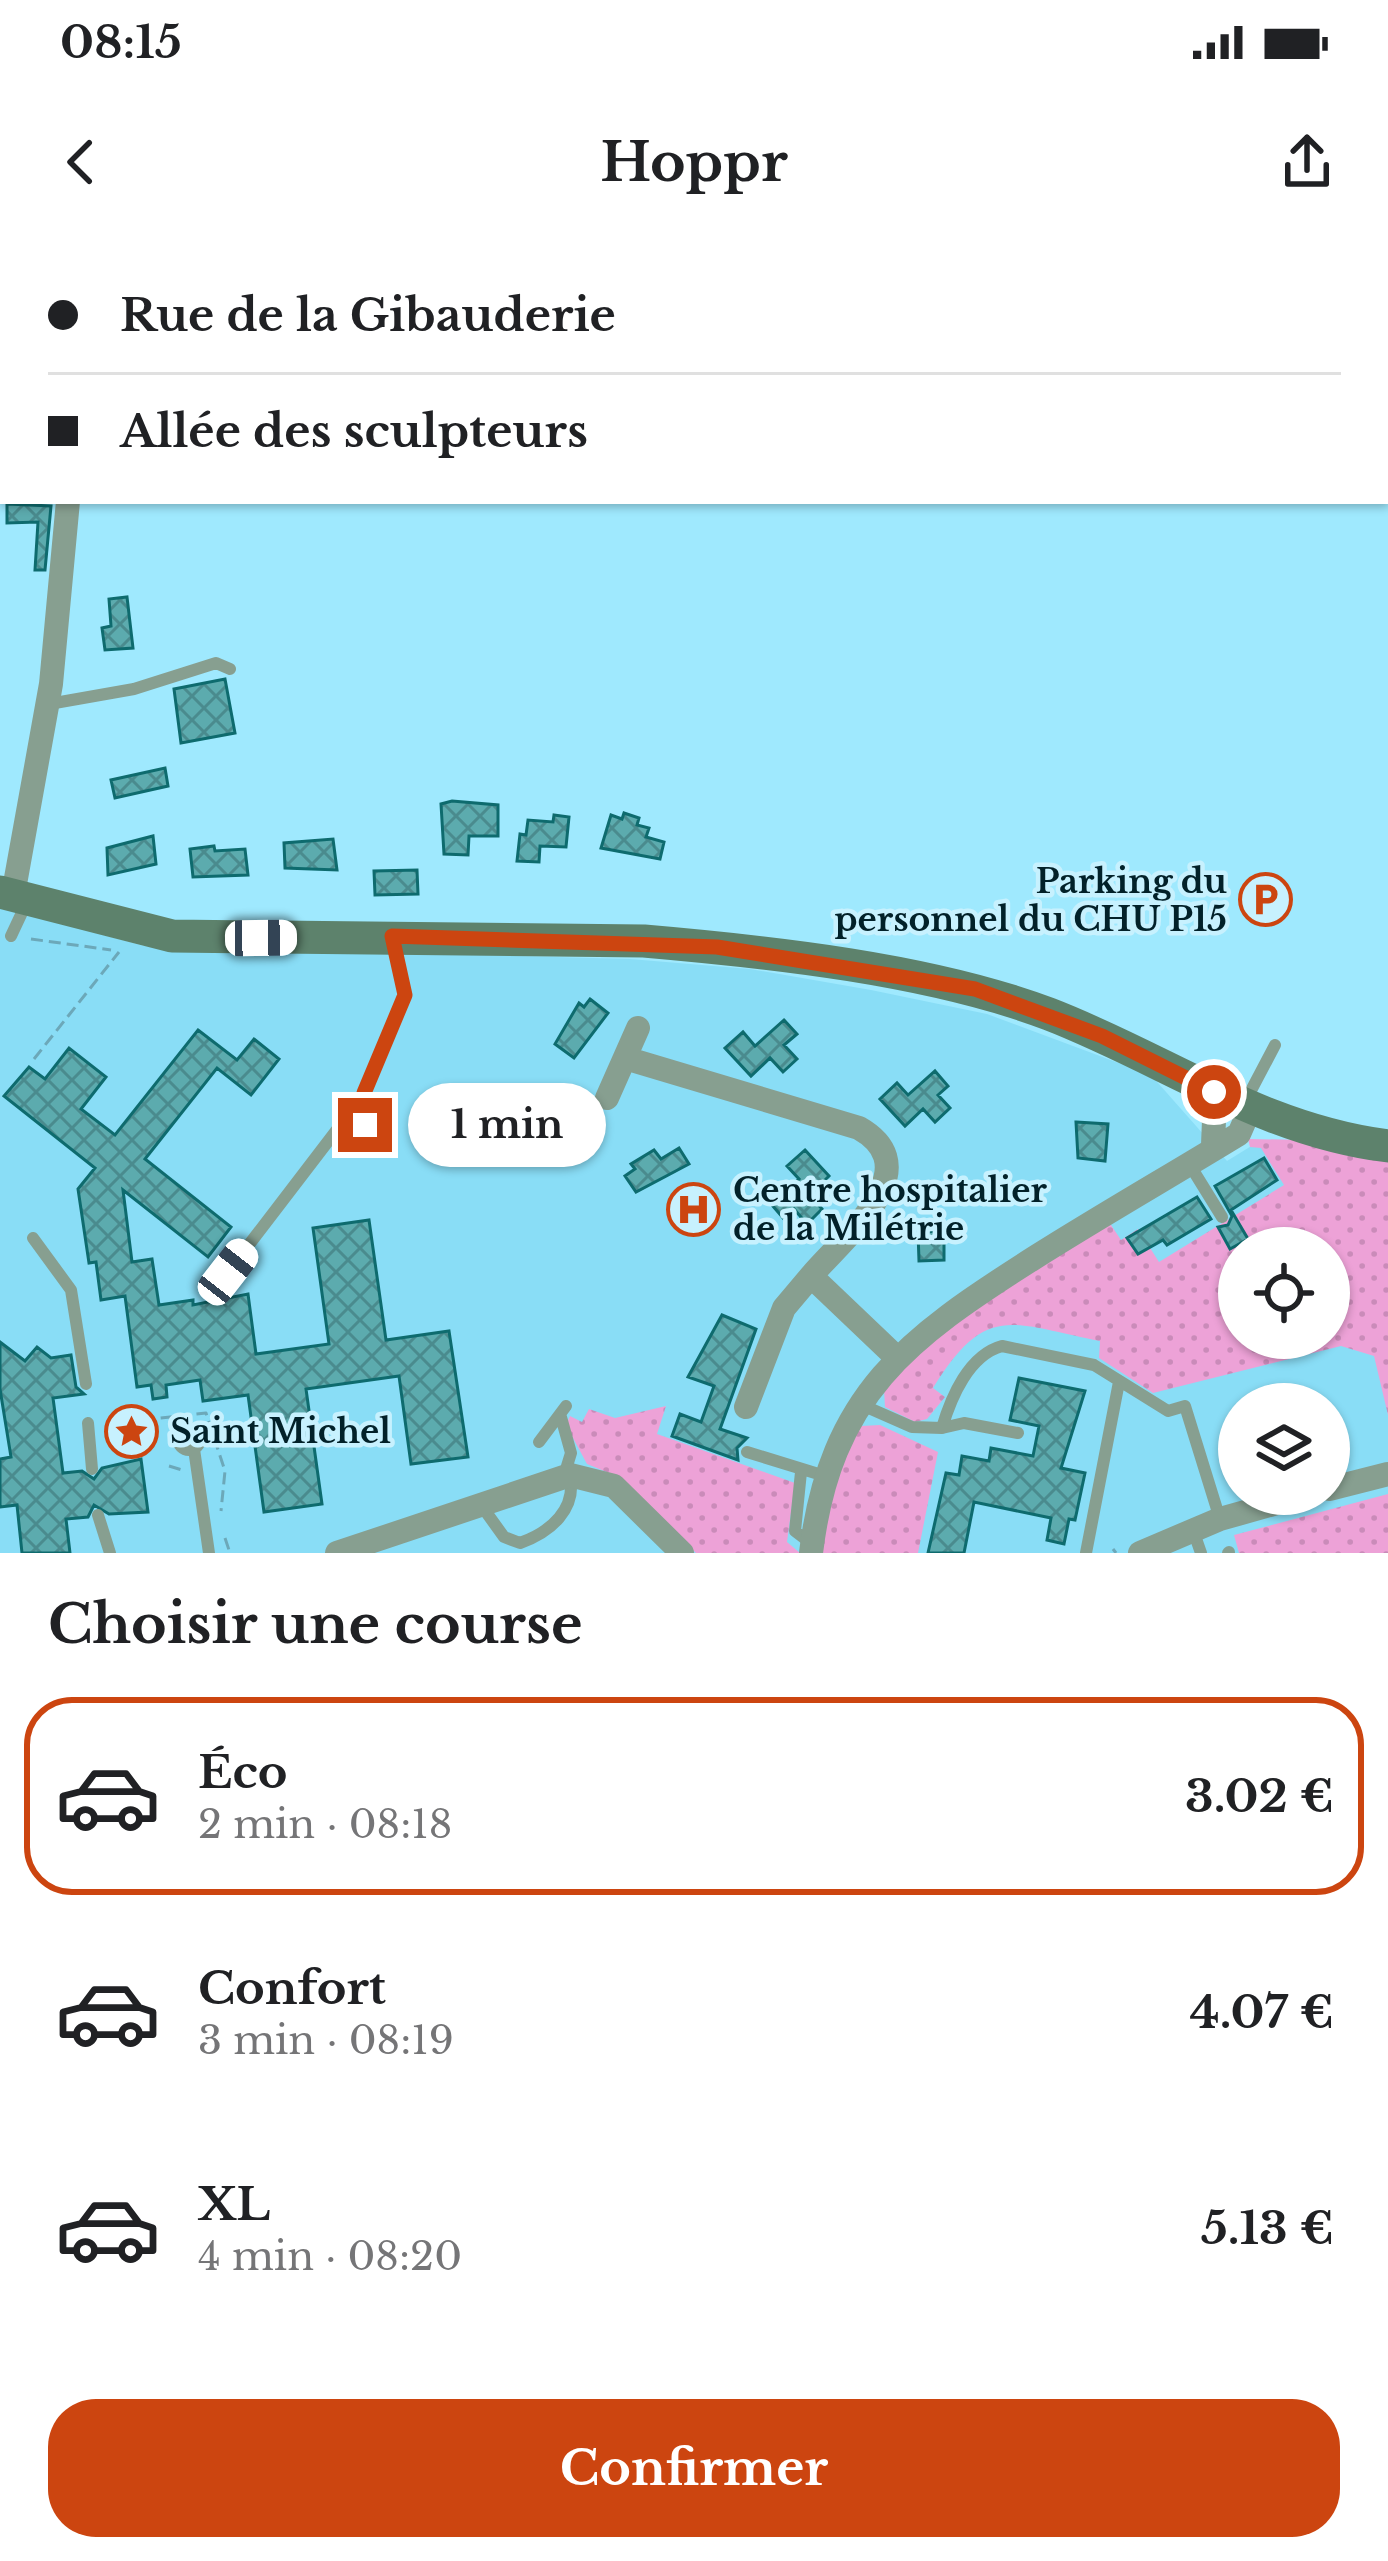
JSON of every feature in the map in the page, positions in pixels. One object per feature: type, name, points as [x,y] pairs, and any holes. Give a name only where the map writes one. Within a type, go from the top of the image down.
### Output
[{"type":"street","points":[[68,504],[48,705],[13,896],[172,936],[392,936],[699,945],[975,989],[1066,1021],[1191,1080],[1243,1113],[1297,1129],[1388,1146]]},
{"type":"street","points":[[607,1099],[638,1028]]},
{"type":"street","points":[[625,1058],[860,1128],[883,1147],[890,1162],[884,1191],[784,1308],[746,1407]]},
{"type":"street","points":[[1191,1080],[1214,1120],[1213,1145]]},
{"type":"street","points":[[811,1549],[813,1474],[896,1357],[941,1317],[1213,1145],[1243,1113]]},
{"type":"street","points":[[811,1276],[896,1357]]},
{"type":"street","points":[[337,1553],[568,1470],[614,1486],[682,1553]]},
{"type":"street","points":[[1350,1484],[1388,1474]]},
{"type":"street","points":[[1141,1553],[1197,1541],[1220,1519],[1234,1515]]},
{"type":"lane","points":[[48,705],[134,689],[216,664],[230,669]]},
{"type":"lane","points":[[11,936],[13,896]]},
{"type":"lane","points":[[228,1272],[362,1097],[405,995],[392,936]]},
{"type":"lane","points":[[1243,1113],[1275,1045]]},
{"type":"lane","points":[[362,1097],[365,1125]]},
{"type":"lane","points":[[1187,1161],[1222,1217]]},
{"type":"lane","points":[[32,1238],[71,1290],[86,1384]]},
{"type":"lane","points":[[942,1428],[949,1404],[977,1360],[1002,1346],[1094,1365],[1168,1411],[1186,1406],[1220,1519]]},
{"type":"lane","points":[[1086,1553],[1119,1382]]},
{"type":"lane","points":[[861,1404],[912,1427],[964,1423],[1018,1433]]},
{"type":"lane","points":[[481,1504],[510,1542],[529,1540],[565,1510],[573,1490],[564,1411],[539,1442]]},
{"type":"lane","points":[[88,1423],[92,1469]]},
{"type":"lane","points":[[194,1449],[209,1553]]},
{"type":"lane","points":[[747,1451],[813,1474]]},
{"type":"lane","points":[[98,1515],[110,1553]]},
{"type":"path","points":[[34,1059],[120,951]]},
{"type":"shaded area","name":"Centre hospitalier de la Milétrie","points":[[0,907],[144,946],[630,959],[750,969],[871,990],[987,1014],[1151,1075],[1227,1161],[1253,1145],[1388,1163],[1388,1553],[0,1553]]},
{"type":"green space","points":[[1248,1139],[1309,1140],[1388,1154],[1388,1415],[1374,1356],[1350,1349],[1350,1227],[1218,1227],[1218,1359],[1289,1359],[1153,1393],[1099,1358],[1100,1341],[1022,1325],[1003,1326],[986,1330],[952,1360],[933,1388],[945,1397],[927,1419],[915,1422],[885,1407],[884,1389],[933,1334],[1109,1222],[1121,1240],[1138,1229],[1159,1262],[1284,1185],[1261,1148],[1250,1147]]},
{"type":"green space","points":[[666,1406],[657,1434],[795,1483],[787,1542],[800,1553],[696,1553],[614,1475],[587,1464],[566,1425],[570,1416],[582,1422],[589,1409],[615,1418]]},
{"type":"green space","points":[[880,1425],[938,1452],[918,1553],[820,1553],[837,1466],[861,1426]]},
{"type":"green space","points":[[1388,1494],[1388,1553],[1239,1553],[1234,1535],[1309,1515],[1350,1515],[1350,1504]]},
{"type":"building","points":[[7,504],[51,506],[45,570],[35,570],[38,522],[7,523]]},
{"type":"building","points":[[127,597],[133,648],[105,650],[102,628],[111,626],[109,599]]},
{"type":"building","points":[[225,679],[235,733],[181,743],[174,689]]},
{"type":"building","points":[[165,768],[168,786],[115,798],[111,780]]},
{"type":"building","points":[[441,804],[498,805],[498,836],[469,836],[468,855],[444,854]]},
{"type":"building","points":[[624,813],[639,818],[637,825],[649,828],[646,837],[664,842],[660,859],[601,848],[611,815],[622,819]]},
{"type":"building","points":[[554,815],[569,817],[566,847],[540,846],[539,862],[517,861],[520,834],[526,835],[528,820],[553,822]]},
{"type":"building","points":[[153,836],[156,864],[108,875],[107,848]]},
{"type":"building","points":[[333,839],[337,870],[285,868],[284,843]]},
{"type":"building","points":[[214,846],[215,851],[245,849],[248,875],[193,877],[190,849]]},
{"type":"building","points":[[417,870],[418,894],[375,895],[374,871]]},
{"type":"building","points":[[590,999],[608,1013],[574,1058],[555,1044],[579,1003],[584,1007]]},
{"type":"building","points":[[784,1020],[797,1034],[784,1045],[797,1059],[783,1072],[770,1058],[751,1076],[725,1048],[743,1032],[755,1046]]},
{"type":"building","points":[[198,1030],[237,1060],[254,1039],[279,1059],[251,1095],[217,1068],[145,1159],[231,1227],[208,1257],[123,1190],[132,1262],[152,1259],[159,1305],[193,1300],[193,1305],[248,1294],[256,1354],[329,1344],[313,1228],[369,1220],[386,1340],[449,1331],[468,1457],[411,1464],[399,1376],[306,1389],[322,1504],[264,1512],[248,1395],[203,1401],[200,1380],[166,1385],[167,1397],[153,1399],[151,1385],[137,1387],[125,1296],[101,1300],[96,1262],[89,1263],[78,1189],[95,1168],[4,1096],[29,1067],[45,1079],[69,1048],[106,1077],[81,1109],[115,1135]]},
{"type":"building","points":[[935,1071],[948,1086],[938,1095],[950,1108],[935,1122],[923,1109],[905,1126],[880,1099],[897,1083],[908,1095]]},
{"type":"building","points":[[533,1087],[551,1100],[516,1146],[497,1131],[512,1114],[507,1110]]},
{"type":"building","points":[[1076,1122],[1108,1124],[1105,1161],[1078,1158]]},
{"type":"building","points":[[679,1148],[689,1164],[636,1192],[625,1176],[635,1169],[631,1164],[654,1150],[661,1159]]},
{"type":"building","points":[[805,1150],[829,1176],[810,1195],[822,1209],[807,1224],[794,1209],[784,1219],[771,1204],[799,1179],[787,1166]]},
{"type":"building","points":[[1264,1158],[1277,1180],[1231,1210],[1241,1227],[1218,1227],[1228,1225],[1232,1216],[1215,1186]]},
{"type":"building","points":[[1197,1197],[1211,1219],[1167,1245],[1163,1240],[1138,1254],[1127,1238]]},
{"type":"building","points":[[944,1231],[944,1260],[919,1261],[918,1232]]},
{"type":"building","points":[[722,1315],[756,1329],[720,1429],[747,1438],[737,1448],[738,1460],[672,1436],[680,1414],[701,1422],[714,1386],[688,1377]]},
{"type":"building","points":[[0,1342],[25,1361],[37,1347],[51,1358],[71,1355],[76,1387],[84,1394],[53,1398],[63,1473],[82,1471],[94,1479],[102,1468],[141,1459],[148,1512],[109,1514],[94,1505],[88,1517],[66,1519],[70,1553],[22,1553],[17,1505],[0,1507],[0,1459],[11,1457],[0,1389]]},
{"type":"building","points":[[1019,1378],[1085,1391],[1061,1468],[1085,1473],[1075,1520],[1069,1519],[1064,1544],[1047,1540],[1051,1518],[974,1502],[964,1553],[928,1553],[946,1473],[959,1475],[962,1456],[989,1461],[991,1448],[1033,1456],[1039,1426],[1010,1420]]},
{"type":"place","name":"Parking du personnel du CHU P15","points":[[1266,900]]},
{"type":"place","name":"Centre hospitalier de la Milétrie","points":[[694,1209]]},
{"type":"place","name":"Saint Michel","points":[[131,1431]]},
{"type":"route","points":[[365,1125],[362,1097],[405,995],[392,936],[717,947],[975,989],[1102,1036],[1214,1092]]}]
